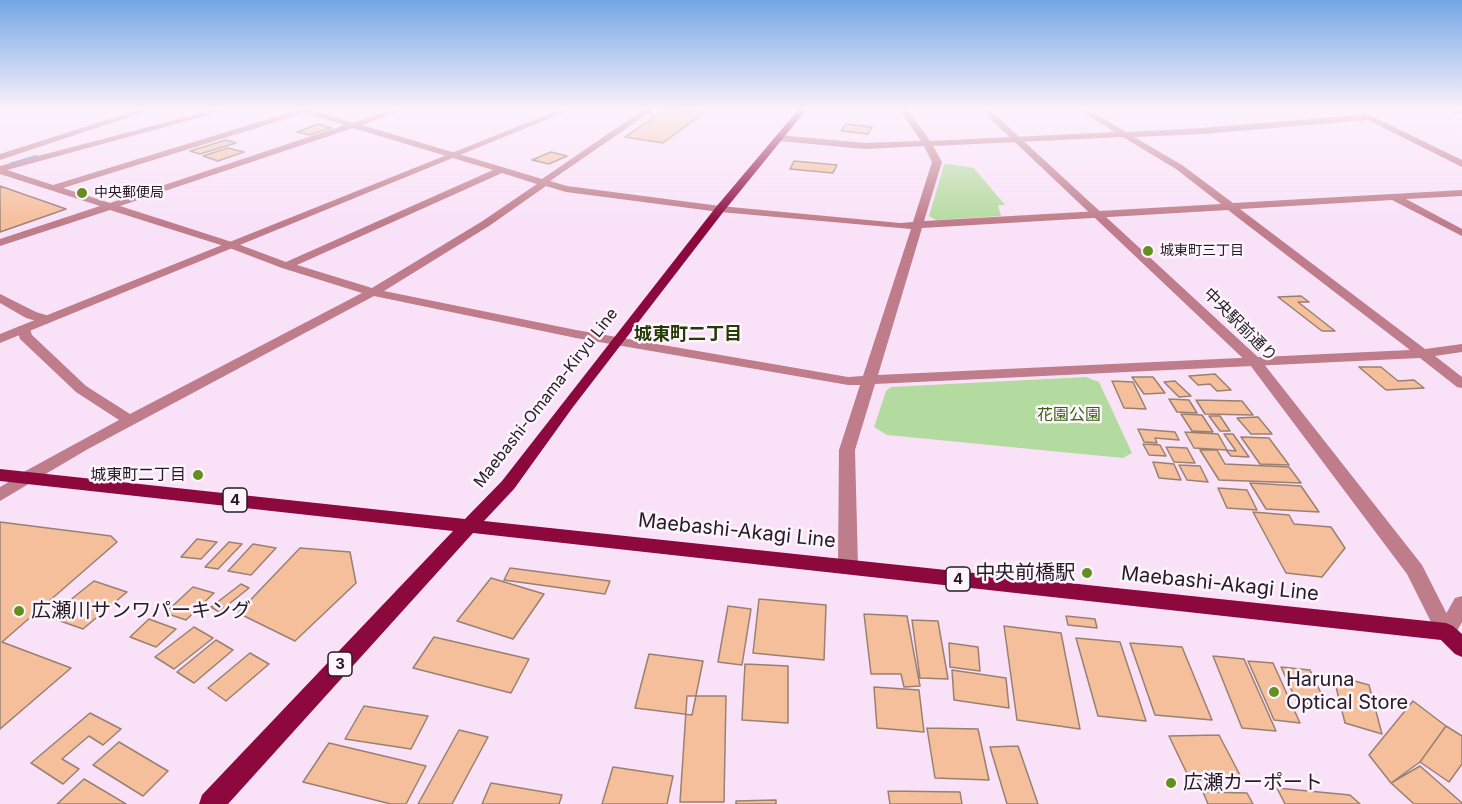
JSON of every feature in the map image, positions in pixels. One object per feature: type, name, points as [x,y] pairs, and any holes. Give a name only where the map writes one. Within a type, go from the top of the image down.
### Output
[{"type":"main road","name":"Maebashi-Omama-Kiryu Line","points":[[211,804],[508,485],[617,341],[771,148]]},
{"type":"main road","name":"Maebashi-Akagi Line","points":[[0,475],[1446,632]]},
{"type":"main road","points":[[1446,632],[1462,648]]},
{"type":"street","points":[[0,157],[30,148]]},
{"type":"street","points":[[0,170],[84,148]]},
{"type":"street","points":[[52,188],[182,148]]},
{"type":"street","points":[[0,243],[288,148]]},
{"type":"street","points":[[432,148],[566,189],[720,209],[900,226],[1462,193]]},
{"type":"street","points":[[0,339],[476,148]]},
{"type":"street","points":[[0,495],[82,445],[371,292],[485,224],[538,189],[543,182],[594,148]]},
{"type":"street","points":[[848,567],[847,450],[937,162],[929,148]]},
{"type":"street","name":"中央駅前通り","points":[[1026,148],[1255,362],[1415,570],[1446,632]]},
{"type":"street","points":[[1147,148],[1179,167],[1231,206],[1462,384]]},
{"type":"street","points":[[1430,148],[1462,164]]},
{"type":"street","points":[[0,170],[231,245],[286,266],[371,292],[475,315],[848,381],[1422,354],[1462,348]]},
{"type":"street","points":[[286,266],[501,170]]},
{"type":"street","points":[[1394,197],[1462,234]]},
{"type":"street","points":[[0,298],[31,315],[47,320]]},
{"type":"street","points":[[24,329],[25,336],[81,389],[131,421]]},
{"type":"street","points":[[1446,632],[1462,604]]},
{"type":"green space","points":[[944,165],[974,168],[1005,205],[998,205],[1001,216],[936,220],[929,216]]},
{"type":"green space","name":"花園公園","points":[[1086,377],[1099,382],[1132,453],[1123,458],[887,435],[874,427],[886,391],[891,387]]},
{"type":"building","points":[[201,148],[221,148],[200,154],[190,151]]},
{"type":"building","points":[[228,148],[244,152],[218,161],[203,156]]},
{"type":"building","points":[[551,152],[567,156],[549,164],[532,160]]},
{"type":"building","points":[[794,161],[837,165],[833,173],[790,169]]},
{"type":"building","points":[[0,186],[66,209],[0,232]]},
{"type":"building","points":[[1301,296],[1309,302],[1298,302],[1335,331],[1322,331],[1278,297]]},
{"type":"building","points":[[1359,367],[1381,367],[1398,381],[1414,380],[1424,388],[1386,390]]},
{"type":"building","points":[[1215,374],[1231,390],[1217,391],[1210,384],[1198,385],[1189,376]]},
{"type":"building","points":[[1132,377],[1153,377],[1165,393],[1144,394]]},
{"type":"building","points":[[1112,381],[1133,382],[1146,409],[1124,408]]},
{"type":"building","points":[[1175,381],[1191,396],[1179,397],[1164,382]]},
{"type":"building","points":[[1169,399],[1189,400],[1197,413],[1177,412]]},
{"type":"building","points":[[1196,400],[1242,401],[1253,415],[1205,414]]},
{"type":"building","points":[[1181,414],[1202,415],[1213,432],[1192,431]]},
{"type":"building","points":[[1209,416],[1220,416],[1230,431],[1220,431]]},
{"type":"building","points":[[1258,417],[1272,434],[1251,434],[1237,418]]},
{"type":"building","points":[[1138,429],[1175,432],[1179,440],[1155,438],[1157,443],[1144,442]]},
{"type":"building","points":[[1185,432],[1218,434],[1227,450],[1194,448]]},
{"type":"building","points":[[1224,434],[1233,434],[1249,457],[1231,456],[1226,450],[1236,451]]},
{"type":"building","points":[[1241,437],[1269,438],[1289,465],[1260,464]]},
{"type":"building","points":[[1143,444],[1160,445],[1166,456],[1149,455]]},
{"type":"building","points":[[1166,447],[1187,448],[1195,463],[1174,462]]},
{"type":"building","points":[[1200,450],[1217,450],[1225,464],[1289,467],[1301,483],[1219,480]]},
{"type":"building","points":[[1153,462],[1174,464],[1181,480],[1159,478]]},
{"type":"building","points":[[1179,465],[1200,466],[1208,482],[1187,480]]},
{"type":"building","points":[[1250,483],[1301,486],[1319,512],[1266,509]]},
{"type":"building","points":[[1218,488],[1247,490],[1257,510],[1227,508]]},
{"type":"building","points":[[1253,512],[1289,515],[1294,524],[1331,527],[1345,548],[1322,577],[1286,573]]},
{"type":"building","name":"広瀬川サンワパーキング","points":[[0,522],[111,536],[117,542],[2,642],[71,668],[0,729]]},
{"type":"building","points":[[197,539],[217,542],[201,559],[181,557]]},
{"type":"building","points":[[229,542],[242,544],[218,569],[205,567]]},
{"type":"building","points":[[253,544],[276,548],[251,575],[228,571]]},
{"type":"building","points":[[300,548],[350,552],[356,583],[295,641],[238,613]]},
{"type":"building","points":[[510,568],[610,581],[605,594],[504,580]]},
{"type":"building","points":[[491,578],[544,594],[513,639],[457,621]]},
{"type":"building","points":[[94,581],[127,592],[83,629],[49,617]]},
{"type":"building","points":[[241,584],[249,588],[219,612],[211,607]]},
{"type":"building","points":[[193,587],[214,593],[186,620],[165,613]]},
{"type":"building","points":[[759,599],[826,605],[824,660],[753,653]]},
{"type":"building","points":[[728,606],[751,609],[742,665],[718,662]]},
{"type":"building","points":[[864,614],[907,616],[920,686],[904,687],[901,674],[871,674]]},
{"type":"building","points":[[1066,616],[1095,619],[1097,628],[1068,625]]},
{"type":"building","points":[[149,619],[176,629],[156,647],[130,637]]},
{"type":"building","points":[[912,620],[938,621],[948,679],[920,678]]},
{"type":"building","points":[[1004,626],[1061,633],[1080,729],[1017,720]]},
{"type":"building","points":[[194,627],[213,638],[174,669],[155,657]]},
{"type":"building","points":[[434,637],[529,659],[511,693],[413,668]]},
{"type":"building","points":[[1076,638],[1120,642],[1146,721],[1098,716]]},
{"type":"building","points":[[216,640],[233,650],[194,683],[177,672]]},
{"type":"building","points":[[949,643],[978,647],[980,671],[950,667]]},
{"type":"building","points":[[1130,643],[1182,647],[1212,720],[1155,715]]},
{"type":"building","points":[[250,653],[269,664],[226,701],[208,688]]},
{"type":"building","points":[[649,654],[703,661],[692,715],[635,708]]},
{"type":"building","points":[[1213,656],[1244,659],[1276,731],[1242,728]]},
{"type":"building","name":"Haruna Optical Store","points":[[1248,661],[1273,663],[1300,723],[1274,720]]},
{"type":"building","points":[[745,664],[788,666],[788,723],[742,720]]},
{"type":"building","points":[[1281,667],[1310,670],[1327,706],[1297,702]]},
{"type":"building","points":[[952,670],[1006,678],[1009,708],[954,700]]},
{"type":"building","points":[[1333,675],[1369,685],[1382,734],[1345,723]]},
{"type":"building","points":[[874,687],[919,690],[924,732],[877,728]]},
{"type":"building","points":[[687,696],[726,696],[724,802],[680,802]]},
{"type":"building","points":[[1413,701],[1446,726],[1420,762],[1391,783],[1369,755]]},
{"type":"building","points":[[364,706],[428,716],[411,749],[345,739]]},
{"type":"building","points":[[90,713],[121,729],[103,745],[89,736],[62,759],[79,769],[63,784],[31,763]]},
{"type":"building","points":[[1446,726],[1462,736],[1462,764],[1449,782],[1420,762]]},
{"type":"building","points":[[927,728],[978,729],[989,780],[935,778]]},
{"type":"building","points":[[459,730],[488,737],[452,804],[418,804]]},
{"type":"building","points":[[1219,735],[1242,779],[1190,780],[1169,736]]},
{"type":"building","points":[[119,742],[168,771],[143,796],[93,765]]},
{"type":"building","points":[[329,743],[426,766],[406,804],[391,804],[303,782]]},
{"type":"building","points":[[1018,746],[1038,804],[1007,804],[990,747]]},
{"type":"building","points":[[1420,766],[1462,804],[1414,804],[1391,783]]},
{"type":"building","points":[[613,767],[673,776],[667,804],[602,804]]},
{"type":"building","points":[[84,779],[126,804],[57,804]]},
{"type":"building","points":[[491,783],[562,795],[559,804],[482,804]]},
{"type":"building","points":[[1277,788],[1350,795],[1360,804],[1285,804]]},
{"type":"building","points":[[888,791],[960,792],[962,804],[890,804]]},
{"type":"building","points":[[1203,792],[1247,793],[1253,804],[1208,804]]},
{"type":"building","points":[[776,800],[776,804],[736,804],[736,801]]},
{"type":"waterway","points":[[12,163],[38,156]]},
{"type":"place","name":"中央郵便局","points":[[82,193]]},
{"type":"place","name":"城東町三丁目","points":[[1148,251]]},
{"type":"place","name":"城東町二丁目","points":[[198,475]]},
{"type":"place","name":"中央前橋駅","points":[[1087,573]]},
{"type":"place","name":"広瀬川サンワパーキング","points":[[19,611]]},
{"type":"place","name":"Haruna Optical Store","points":[[1274,692]]},
{"type":"place","name":"広瀬カーポート","points":[[1171,783]]},
{"type":"district","name":"城東町二丁目","points":[[688,335]]}]
